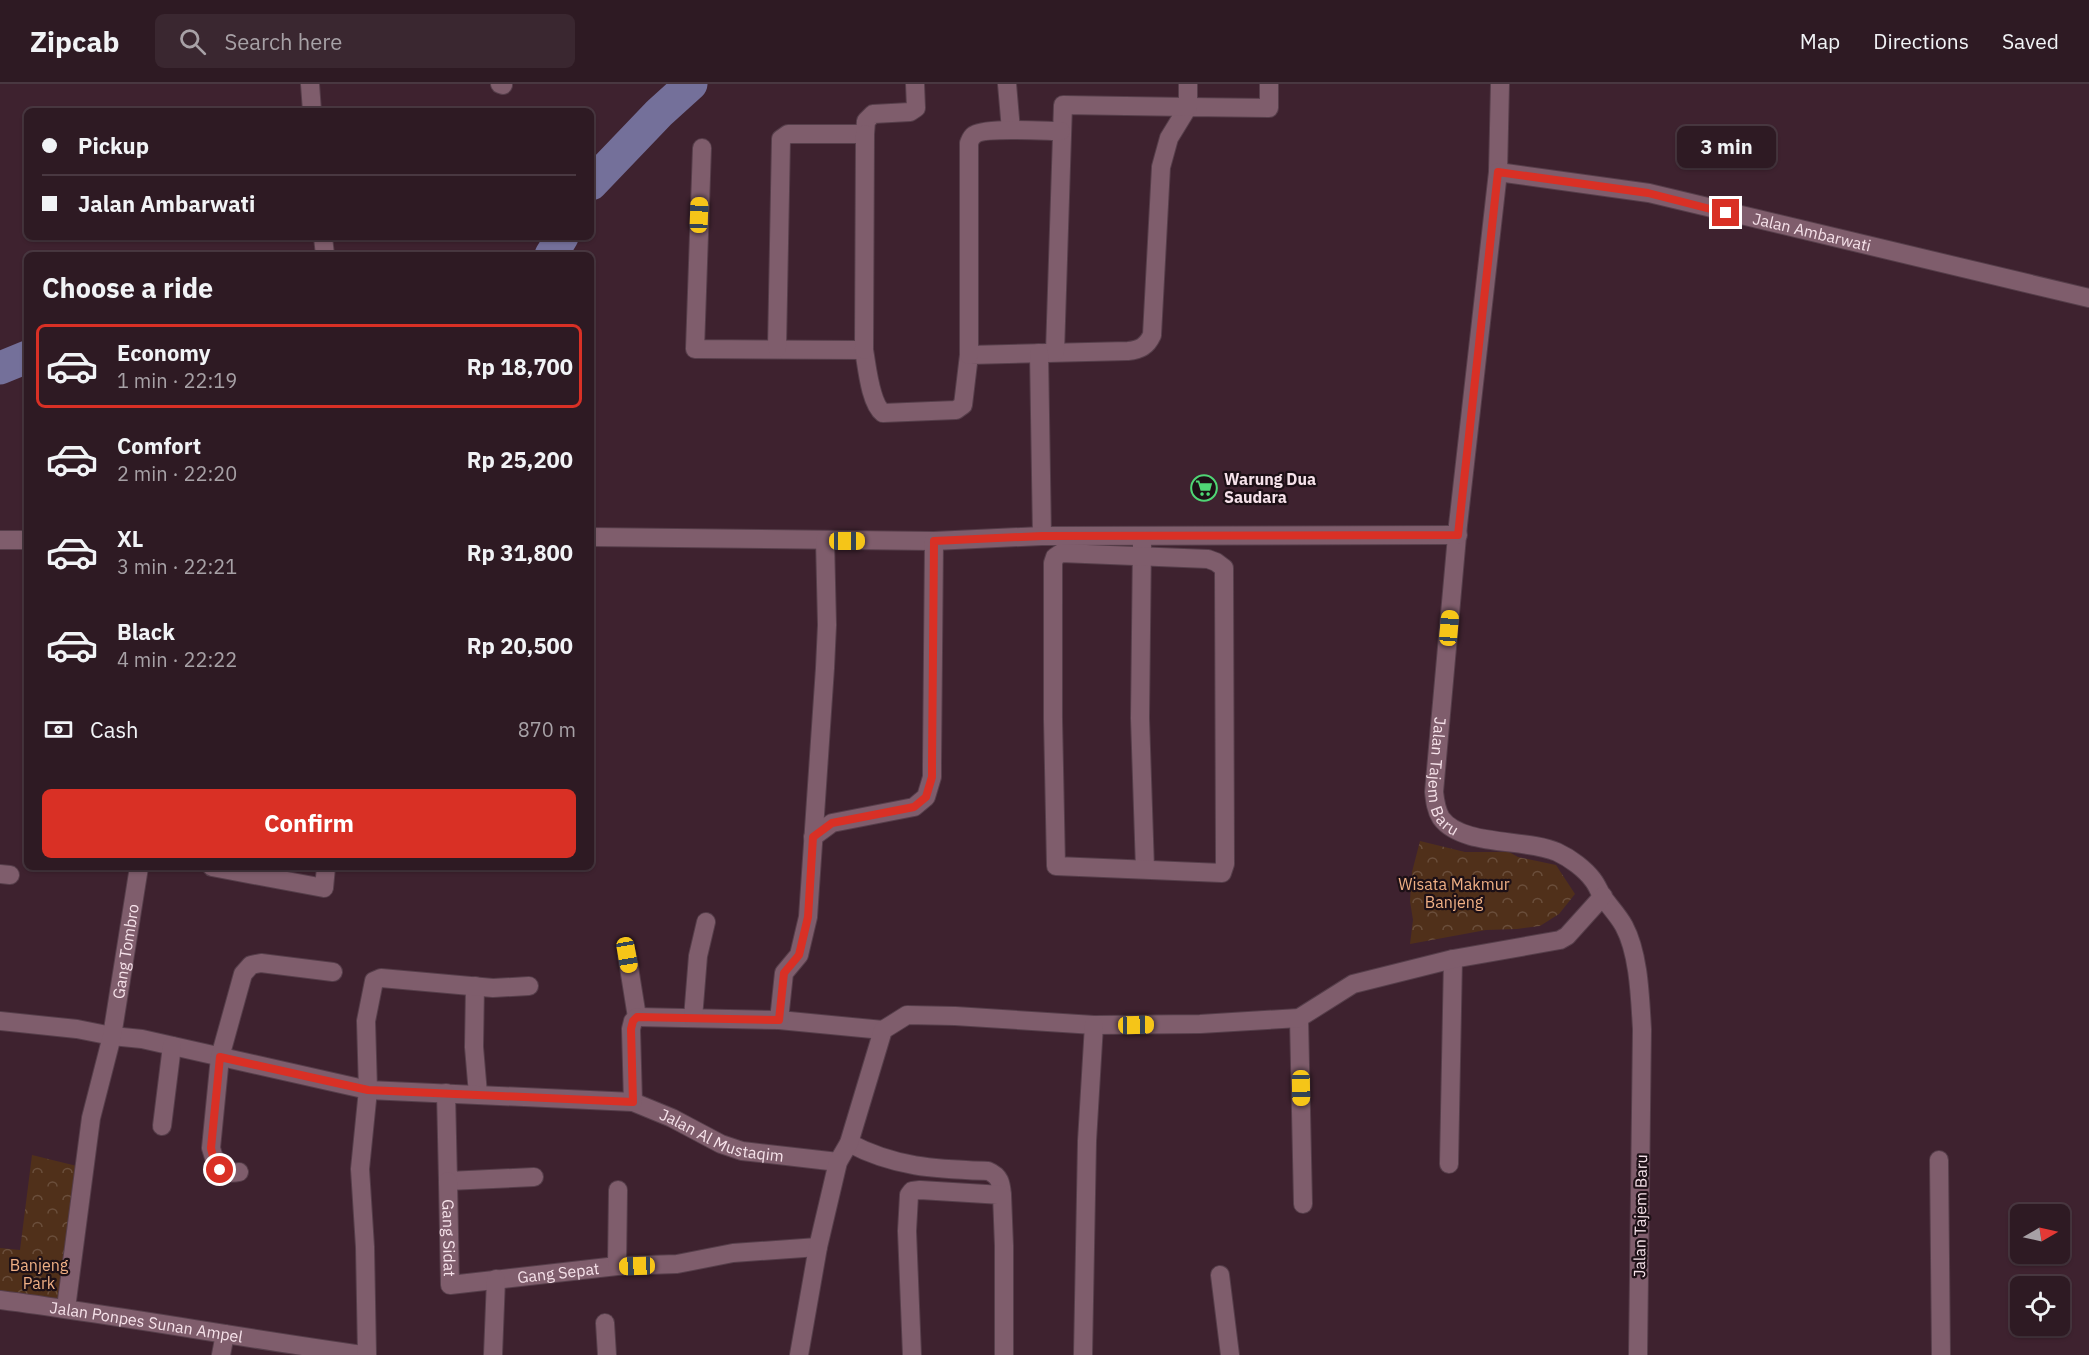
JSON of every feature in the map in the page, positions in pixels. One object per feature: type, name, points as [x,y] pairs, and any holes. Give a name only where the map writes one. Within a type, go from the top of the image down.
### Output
[{"type":"street","points":[[310,84],[312,108]]},
{"type":"street","points":[[915,84],[916,108],[910,112],[873,114],[866,121],[864,350],[874,400],[877,408],[883,413],[960,409],[963,405],[969,355],[969,143],[972,136],[979,133],[1011,130],[1061,131]]},
{"type":"street","points":[[1007,84],[1011,130]]},
{"type":"street","points":[[969,355],[1135,350],[1144,347],[1152,335],[1161,167],[1169,138],[1188,107],[1188,84]]},
{"type":"street","points":[[1042,536],[1047,353],[1063,105],[1269,108],[1269,84]]},
{"type":"street","name":"Jalan Tajem Baru","points":[[1500,84],[1498,172],[1458,535],[1434,792],[1436,807],[1442,819],[1454,828],[1471,836],[1515,842],[1557,852],[1576,864],[1593,880],[1624,926],[1634,957],[1640,992],[1642,1029],[1638,1355]]},
{"type":"street","points":[[777,348],[780,139],[788,134],[865,134]]},
{"type":"street","points":[[702,148],[695,349],[864,350]]},
{"type":"street","name":"Jalan Ambarwati","points":[[1498,172],[1648,193],[2089,297]]},
{"type":"street","points":[[594,537],[934,541],[1042,536],[1142,546],[1208,559],[1224,568],[1225,578],[1225,864],[1222,873],[1210,874],[1056,866],[1053,718],[1055,557],[1061,553],[1142,546],[1458,535]]},
{"type":"street","points":[[0,540],[24,540]]},
{"type":"street","points":[[779,1020],[784,973],[799,955],[808,917],[827,625],[825,540]]},
{"type":"street","points":[[813,837],[832,823],[914,807],[926,797],[932,777],[934,541]]},
{"type":"street","points":[[1142,546],[1140,718],[1145,869]]},
{"type":"street","name":"Gang Tombro","points":[[66,1308],[92,1118],[112,1036],[139,870]]},
{"type":"street","points":[[228,870],[324,888],[326,870]]},
{"type":"street","points":[[633,1102],[631,1029],[637,1017],[779,1020],[883,1030],[907,1015],[1094,1025],[1200,1024],[1299,1018],[1353,984],[1453,959],[1560,940],[1567,936],[1603,896]]},
{"type":"street","points":[[693,1018],[698,956],[706,922]]},
{"type":"street","points":[[627,955],[637,1017]]},
{"type":"street","points":[[1449,1164],[1453,959]]},
{"type":"street","points":[[239,1172],[227,1173],[220,1170],[214,1161],[211,1148],[220,1057],[243,974],[251,965],[261,963],[333,972]]},
{"type":"street","points":[[365,1355],[364,1247],[360,1169],[368,1090],[366,1021],[374,981],[381,978],[493,988],[529,986]]},
{"type":"street","points":[[475,986],[474,1026],[478,1094]]},
{"type":"street","points":[[1299,1018],[1303,1204]]},
{"type":"street","name":"Jalan Al Mustaqim","points":[[0,1021],[77,1029],[142,1040],[368,1090],[633,1102],[672,1118],[721,1144],[742,1151],[838,1162]]},
{"type":"street","points":[[1083,1355],[1087,1141],[1094,1025]]},
{"type":"street","points":[[799,1355],[818,1247],[838,1162],[849,1143],[883,1030]]},
{"type":"street","points":[[162,1126],[172,1046]]},
{"type":"street","name":"Gang Sidat","points":[[446,1093],[450,1285],[496,1279]]},
{"type":"street","points":[[849,1143],[883,1159],[914,1166],[988,1171],[996,1174],[1002,1195],[1004,1355]]},
{"type":"street","points":[[1940,1160],[1941,1355]]},
{"type":"street","name":"Gang Sidat","points":[[448,1181],[534,1177]]},
{"type":"street","name":"Gang Sepat","points":[[496,1279],[617,1266],[618,1190]]},
{"type":"street","points":[[912,1355],[907,1231],[909,1195],[912,1191],[920,1190],[1002,1195]]},
{"type":"street","points":[[617,1266],[678,1264],[733,1253],[818,1247]]},
{"type":"street","points":[[1220,1275],[1230,1355]]},
{"type":"street","points":[[493,1355],[496,1279]]},
{"type":"street","name":"Jalan Ponpes Sunan Ampel","points":[[0,1300],[66,1308],[365,1355]]},
{"type":"street","points":[[605,1323],[608,1355]]},
{"type":"street","points":[[221,1355],[225,1334]]},
{"type":"green space","name":"Wisata Makmur Banjeng","points":[[1420,841],[1465,852],[1509,852],[1518,857],[1556,865],[1575,894],[1559,914],[1540,926],[1486,930],[1410,944],[1413,920],[1410,901],[1412,872]]},
{"type":"green space","name":"Banjeng Park","points":[[32,1155],[85,1168],[66,1308],[0,1300],[0,1248],[20,1250]]},
{"type":"waterway","points":[[594,181],[659,113],[691,84]]},
{"type":"waterway","points":[[553,252],[560,240]]},
{"type":"waterway","points":[[0,368],[24,358]]},
{"type":"place","name":"Warung Dua Saudara","points":[[1204,488]]},
{"type":"route","points":[[220,1170],[214,1161],[211,1148],[220,1057],[368,1090],[633,1102],[631,1029],[637,1017],[779,1020],[784,973],[799,955],[808,917],[813,837],[832,823],[900,811],[914,807],[926,797],[932,777],[934,541],[1042,536],[1458,535],[1498,172],[1648,193],[1726,213]]}]
